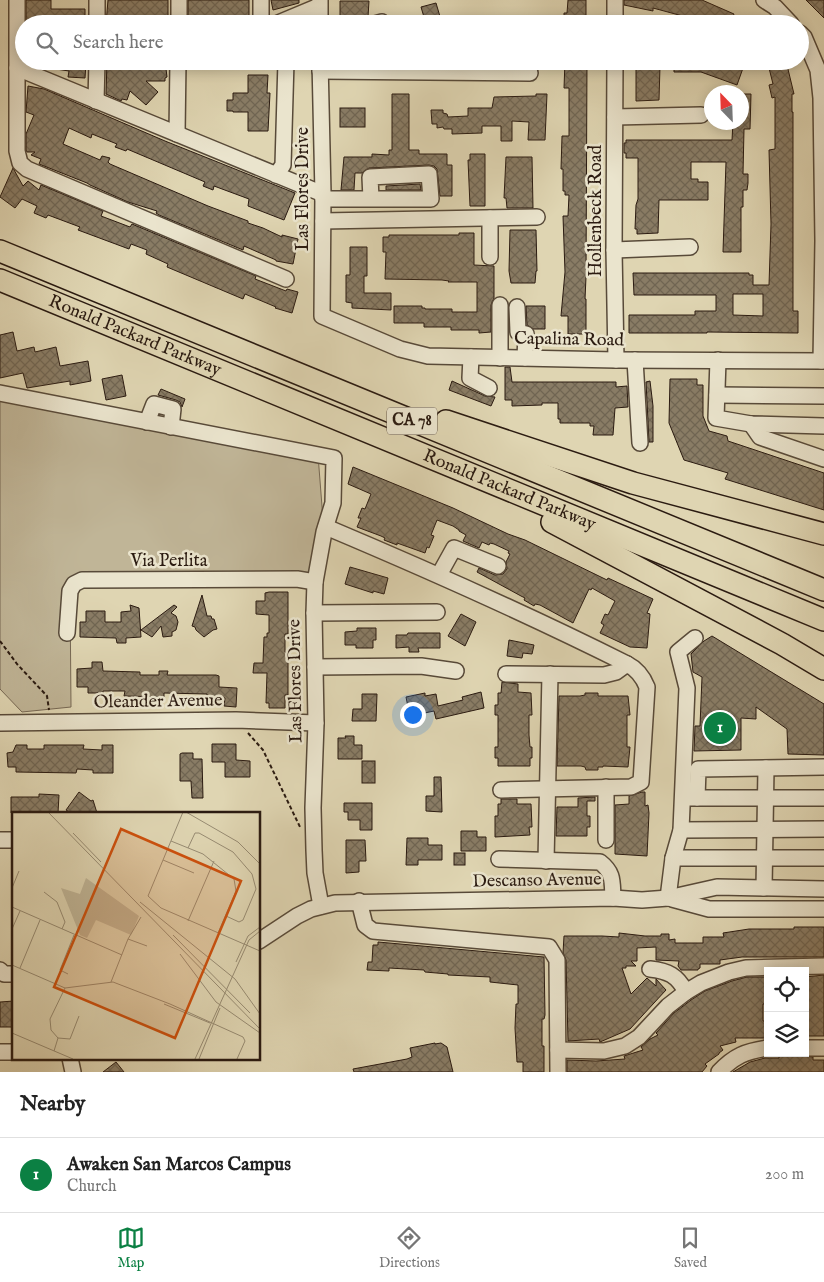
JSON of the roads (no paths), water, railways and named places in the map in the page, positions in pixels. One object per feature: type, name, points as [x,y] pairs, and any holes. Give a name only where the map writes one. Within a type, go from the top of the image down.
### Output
[{"type":"highway","name":"Ronald Packard Parkway","points":[[0,251],[824,590]]},
{"type":"highway","name":"Ronald Packard Parkway","points":[[0,280],[824,620]]},
{"type":"highway","points":[[293,371],[633,483],[824,534]]},
{"type":"highway","points":[[518,493],[544,518],[782,644],[824,669]]},
{"type":"street","points":[[18,0],[18,15]]},
{"type":"street","points":[[97,0],[97,15]]},
{"type":"street","points":[[179,0],[179,15]]},
{"type":"street","points":[[261,0],[261,15]]},
{"type":"street","points":[[615,0],[615,15]]},
{"type":"street","points":[[764,0],[783,15]]},
{"type":"street","points":[[297,15],[320,3]]},
{"type":"street","points":[[809,49],[818,70],[821,98],[824,241],[822,361]]},
{"type":"street","points":[[17,70],[17,151],[20,163],[27,169],[286,279]]},
{"type":"street","points":[[22,70],[276,175],[323,197],[371,199]]},
{"type":"street","points":[[96,101],[97,70]]},
{"type":"street","points":[[176,134],[180,70]]},
{"type":"street","points":[[276,175],[283,165],[286,70]]},
{"type":"street","name":"Las Flores Drive","points":[[320,70],[323,197],[322,316]]},
{"type":"street","points":[[440,70],[530,73]]},
{"type":"street","name":"Hollenbeck Road","points":[[615,70],[614,250],[616,360]]},
{"type":"street","points":[[615,117],[701,115]]},
{"type":"street","points":[[323,221],[537,217]]},
{"type":"street","points":[[490,218],[490,257]]},
{"type":"street","points":[[614,250],[690,247]]},
{"type":"street","points":[[500,304],[500,358]]},
{"type":"street","points":[[517,307],[518,332],[526,334],[525,358]]},
{"type":"street","name":"Capalina Road","points":[[322,316],[400,349],[428,356],[616,360],[822,361]]},
{"type":"street","points":[[471,357],[470,378],[489,388]]},
{"type":"street","points":[[636,360],[640,443]]},
{"type":"street","points":[[718,360],[716,418],[750,424],[824,426]]},
{"type":"street","name":"Las Flores Drive","points":[[0,393],[147,422],[154,404],[173,409],[171,427],[334,458],[333,503],[315,582],[314,613],[316,723],[313,808],[314,850],[315,873],[321,906]]},
{"type":"street","points":[[717,396],[824,396]]},
{"type":"street","points":[[750,424],[760,437],[824,459]]},
{"type":"street","points":[[326,527],[552,626],[634,668],[643,679],[647,687],[641,782],[631,787],[501,790]]},
{"type":"street","points":[[439,575],[454,548],[498,566]]},
{"type":"street","name":"Via Perlita","points":[[67,633],[70,591],[74,584],[82,580],[297,579],[315,582]]},
{"type":"street","points":[[314,613],[437,612]]},
{"type":"street","points":[[690,798],[687,688],[678,652],[695,638]]},
{"type":"street","points":[[506,674],[604,675],[616,672],[627,664]]},
{"type":"street","points":[[315,667],[422,666],[456,671]]},
{"type":"street","points":[[546,861],[550,674]]},
{"type":"street","name":"Oleander Avenue","points":[[0,723],[236,720],[316,723]]},
{"type":"street","points":[[824,767],[698,769],[673,858],[668,898],[709,909],[824,909]]},
{"type":"street","points":[[764,888],[766,768]]},
{"type":"street","points":[[606,787],[606,840]]},
{"type":"street","points":[[690,798],[824,798]]},
{"type":"street","points":[[681,830],[824,829]]},
{"type":"street","points":[[673,858],[824,858]]},
{"type":"street","points":[[499,859],[600,862],[608,869],[611,875],[613,898]]},
{"type":"street","name":"Descanso Avenue","points":[[260,940],[297,916],[335,902],[613,898],[642,900],[668,898],[717,887],[824,890]]},
{"type":"street","points":[[359,902],[365,925],[373,931],[549,947],[557,960],[558,1072]]},
{"type":"street","points":[[558,1050],[604,1050],[625,1046],[639,1037],[668,1006],[686,992],[720,975],[746,968],[824,966]]},
{"type":"street","points":[[650,969],[664,970],[680,980],[686,992]]},
{"type":"street","points":[[0,970],[4,974],[12,974]]},
{"type":"street","points":[[809,1048],[824,1048]]},
{"type":"street","points":[[719,1072],[726,1064],[743,1053],[764,1049]]},
{"type":"place","name":"Awaken San Marcos Campus","points":[[720,728]]}]
